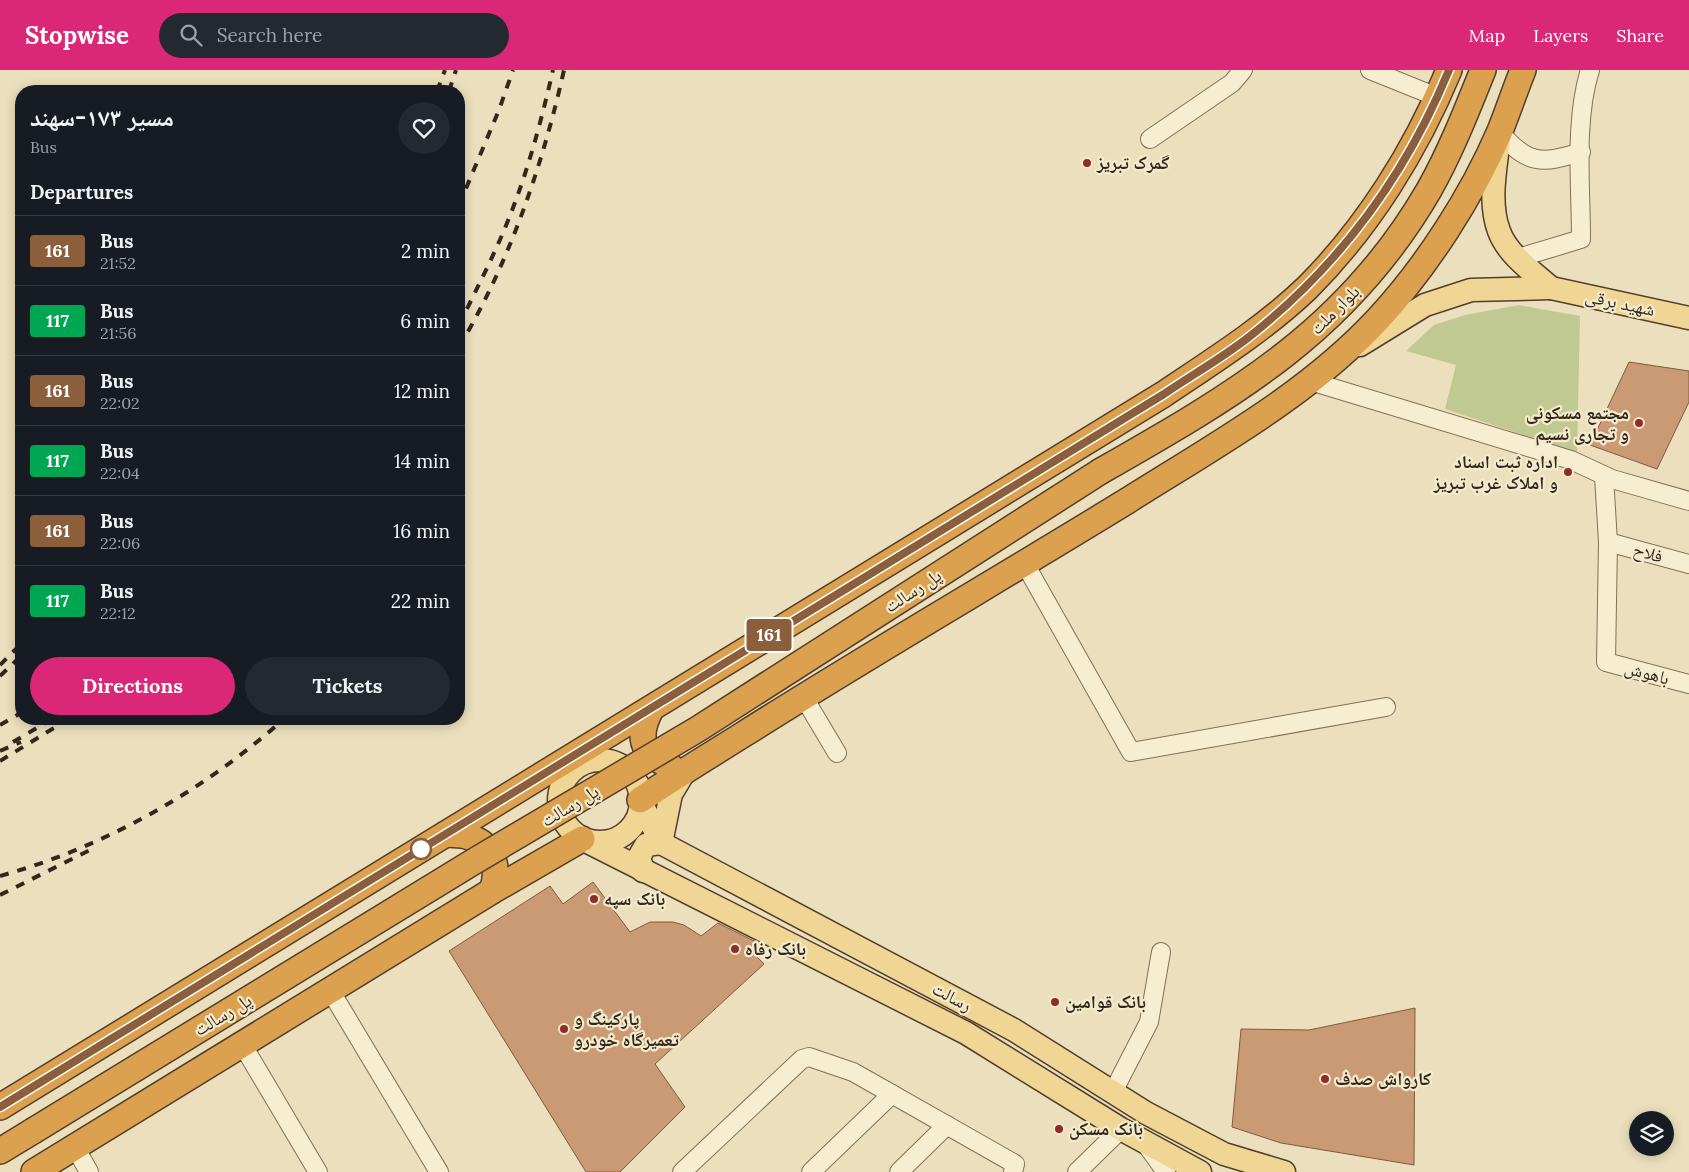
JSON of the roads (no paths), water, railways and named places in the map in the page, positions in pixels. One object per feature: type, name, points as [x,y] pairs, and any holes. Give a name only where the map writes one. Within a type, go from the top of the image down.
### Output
[{"type":"highway","name":"بلوار ملت","points":[[0,1107],[539,777],[603,750],[651,709],[1164,394],[1248,338],[1306,288],[1352,238],[1393,180],[1437,97],[1449,70]]},
{"type":"highway","name":"بلوار ملت","points":[[1101,471],[1206,411],[1261,375],[1315,331],[1356,290],[1399,238],[1429,189],[1483,70]]},
{"type":"highway","points":[[640,800],[803,696],[1025,564],[1240,430],[1310,381],[1338,358],[1379,319],[1417,273],[1454,217],[1500,132],[1522,70]]},
{"type":"highway","name":"پل رسالت","points":[[0,1151],[473,862],[698,730],[1101,471]]},
{"type":"highway","points":[[651,709],[644,723],[642,736],[649,754],[669,765],[686,769]]},
{"type":"highway","points":[[446,834],[470,837],[488,847],[495,862],[496,881],[492,891]]},
{"type":"highway","points":[[34,1172],[492,891],[582,839]]},
{"type":"main road","points":[[1500,132],[1493,200],[1499,231],[1518,258],[1551,288]]},
{"type":"main road","name":"شهید برقی","points":[[1338,358],[1425,305],[1471,290],[1551,288],[1689,318]]},
{"type":"main road","points":[[603,750],[628,770],[640,788],[640,800],[639,813],[631,829],[612,841],[597,842],[582,839],[571,832],[560,814],[559,792],[569,772],[603,750]]},
{"type":"main road","points":[[661,843],[671,794],[686,769]]},
{"type":"main road","points":[[539,777],[559,792]]},
{"type":"main road","points":[[640,800],[661,843]]},
{"type":"main road","name":"رسالت","points":[[582,839],[966,1033],[1121,1129],[1200,1172]]},
{"type":"main road","points":[[643,871],[639,857],[646,845],[661,843]]},
{"type":"main road","name":"رسالت","points":[[661,843],[1014,1030],[1146,1113],[1224,1154],[1284,1172]]},
{"type":"street","points":[[1150,139],[1232,83],[1243,70]]},
{"type":"street","points":[[1370,70],[1437,97]]},
{"type":"street","points":[[1518,258],[1581,239],[1582,118],[1590,70]]},
{"type":"street","points":[[1500,132],[1513,148],[1529,158],[1553,161],[1581,152]]},
{"type":"street","points":[[1310,381],[1571,460],[1604,476],[1689,500]]},
{"type":"street","points":[[1604,476],[1608,542]]},
{"type":"street","name":"فلاح","points":[[1608,542],[1689,564]]},
{"type":"street","name":"باهوش","points":[[1608,542],[1606,662],[1689,684]]},
{"type":"street","points":[[1025,564],[1131,752],[1386,707]]},
{"type":"street","points":[[803,696],[837,753]]},
{"type":"street","points":[[1113,1092],[1149,1022],[1161,952]]},
{"type":"street","points":[[330,990],[439,1172]]},
{"type":"street","points":[[242,1044],[318,1172]]},
{"type":"street","points":[[682,1172],[802,1059],[809,1057],[853,1072],[1015,1164],[1013,1172]]},
{"type":"street","points":[[811,1172],[892,1094]]},
{"type":"street","points":[[899,1172],[947,1125]]},
{"type":"street","points":[[1077,1172],[1121,1129]]},
{"type":"street","points":[[1143,1141],[1166,1172]]},
{"type":"street","points":[[75,1147],[89,1172]]},
{"type":"railway","points":[[439,85],[445,70]]},
{"type":"railway","points":[[451,85],[456,70]]},
{"type":"railway","points":[[465,191],[499,110],[513,70]]},
{"type":"railway","points":[[465,313],[499,242],[518,196],[535,142],[553,70]]},
{"type":"railway","points":[[465,336],[494,282],[509,248],[535,177],[564,70]]},
{"type":"railway","points":[[0,665],[15,650]]},
{"type":"railway","points":[[0,676],[15,662]]},
{"type":"railway","points":[[0,725],[15,716]]},
{"type":"railway","points":[[13,742],[42,725]]},
{"type":"railway","points":[[0,761],[59,725]]},
{"type":"railway","points":[[0,876],[39,864],[77,849],[115,833],[151,814],[220,770],[277,725]]},
{"type":"railway","points":[[0,751],[21,742]]},
{"type":"railway","points":[[0,895],[90,850]]},
{"type":"place","name":"گمرک تبریز","points":[[1087,163]]},
{"type":"place","name":"مجتمع مسکونى و تجارى نسیم","points":[[1639,423]]},
{"type":"place","name":"اداره ثبت اسناد و املاک غرب تبریز","points":[[1568,472]]},
{"type":"place","name":"بانک سپه","points":[[594,899]]},
{"type":"place","name":"بانک رفاه","points":[[735,949]]},
{"type":"place","name":"بانک قوامین","points":[[1055,1002]]},
{"type":"place","name":"پارکینگ و تعمیرگاه خودرو","points":[[564,1029]]},
{"type":"place","name":"کارواش صدف","points":[[1325,1079]]},
{"type":"place","name":"بانک مسکن","points":[[1059,1129]]}]
